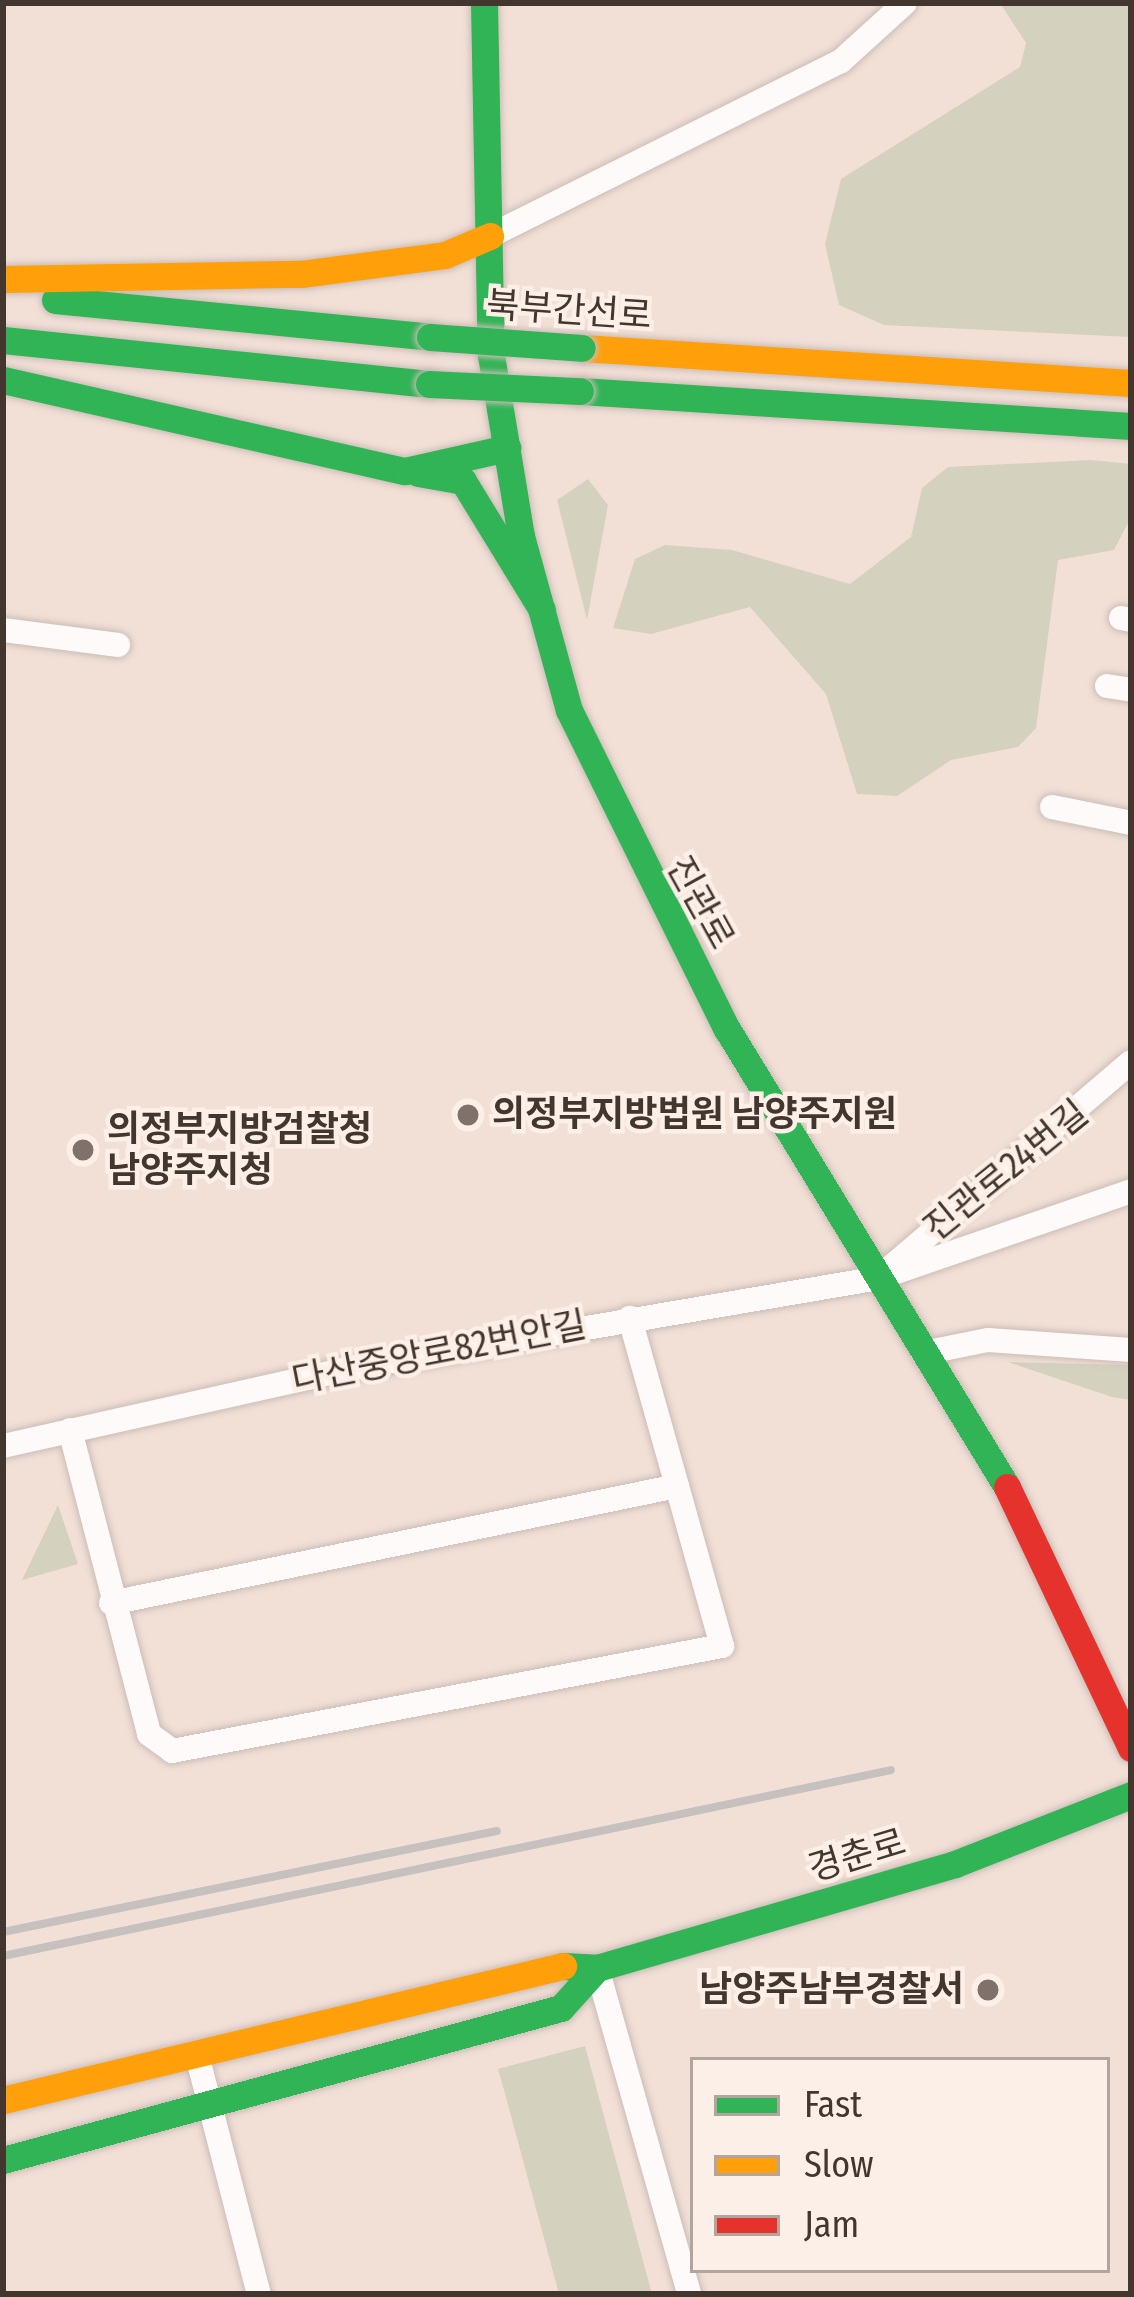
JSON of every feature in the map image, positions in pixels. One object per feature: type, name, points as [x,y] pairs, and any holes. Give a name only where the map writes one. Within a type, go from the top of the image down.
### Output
[{"type":"main road","name":"진관로","points":[[484,3],[490,356],[542,610],[569,710],[632,854],[1051,1568],[1131,1748]]},
{"type":"main road","points":[[3,279],[301,274],[445,255],[490,236]]},
{"type":"main road","name":"북부간선로","points":[[3,293],[430,337],[1131,383]]},
{"type":"main road","points":[[3,340],[429,384],[1131,426]]},
{"type":"main road","points":[[3,380],[463,481],[542,610]]},
{"type":"main road","points":[[405,471],[507,448]]},
{"type":"main road","name":"경춘로","points":[[3,2100],[197,2056],[548,1965],[597,1968],[955,1864],[1131,1795]]},
{"type":"main road","name":"경춘로","points":[[3,2160],[561,2008],[597,1968]]},
{"type":"street","points":[[490,236],[841,62],[905,3]]},
{"type":"street","points":[[3,629],[118,645]]},
{"type":"street","points":[[1052,807],[1131,823]]},
{"type":"street","name":"진관로24번길","points":[[879,1278],[1131,1062]]},
{"type":"street","name":"다산중앙로82번안길","points":[[3,1446],[630,1318],[879,1278],[1131,1191]]},
{"type":"street","points":[[70,1430],[111,1603],[149,1734],[172,1751],[722,1646],[630,1318]]},
{"type":"street","points":[[923,1353],[988,1340],[1131,1350]]},
{"type":"street","points":[[111,1603],[677,1486]]},
{"type":"street","points":[[597,1968],[689,2294]]},
{"type":"street","points":[[197,2056],[259,2294]]},
{"type":"shaded area","points":[[1000,3],[1131,3],[1131,337],[884,325],[839,305],[825,244],[841,179],[1020,67],[1026,43]]},
{"type":"shaded area","points":[[1091,460],[1131,464],[1131,517],[1114,550],[1058,560],[1036,728],[1018,747],[951,760],[897,796],[857,794],[826,694],[750,607],[651,634],[613,628],[635,559],[665,545],[732,550],[850,584],[911,537],[922,488],[948,467]]},
{"type":"shaded area","points":[[588,479],[608,505],[587,620],[557,500]]},
{"type":"shaded area","points":[[1008,1362],[1131,1365],[1131,1400],[1112,1397]]},
{"type":"shaded area","points":[[58,1505],[78,1564],[22,1580]]},
{"type":"shaded area","points":[[585,2046],[652,2294],[559,2294],[498,2069]]},
{"type":"railway","points":[[3,1956],[891,1770]]},
{"type":"railway","points":[[3,1932],[497,1831]]},
{"type":"traffic: fast","points":[[484,3],[491,355],[521,536],[569,710],[727,1029],[1007,1487]]},
{"type":"traffic: fast","points":[[55,300],[430,337]]},
{"type":"traffic: fast","points":[[430,337],[582,348]]},
{"type":"traffic: fast","points":[[3,340],[429,384]]},
{"type":"traffic: fast","points":[[3,380],[405,471],[507,448]]},
{"type":"traffic: fast","points":[[429,384],[580,391]]},
{"type":"traffic: fast","points":[[580,391],[1131,426]]},
{"type":"traffic: fast","points":[[418,473],[463,481],[542,610]]},
{"type":"traffic: fast","points":[[563,1966],[597,1968],[955,1864],[1131,1795]]},
{"type":"traffic: fast","points":[[3,2160],[561,2008],[597,1968]]},
{"type":"traffic: slow","points":[[3,279],[301,274],[445,255],[490,236]]},
{"type":"traffic: slow","points":[[582,348],[1131,383]]},
{"type":"traffic: slow","points":[[3,2100],[563,1966]]},
{"type":"traffic: jam","points":[[1007,1487],[1131,1748]]},
{"type":"place","name":"의정부지방법원 남양주지원","points":[[468,1115]]},
{"type":"place","name":"의정부지방검찰청 남양주지청","points":[[83,1150]]},
{"type":"place","name":"남양주남부경찰서","points":[[988,1990]]}]
